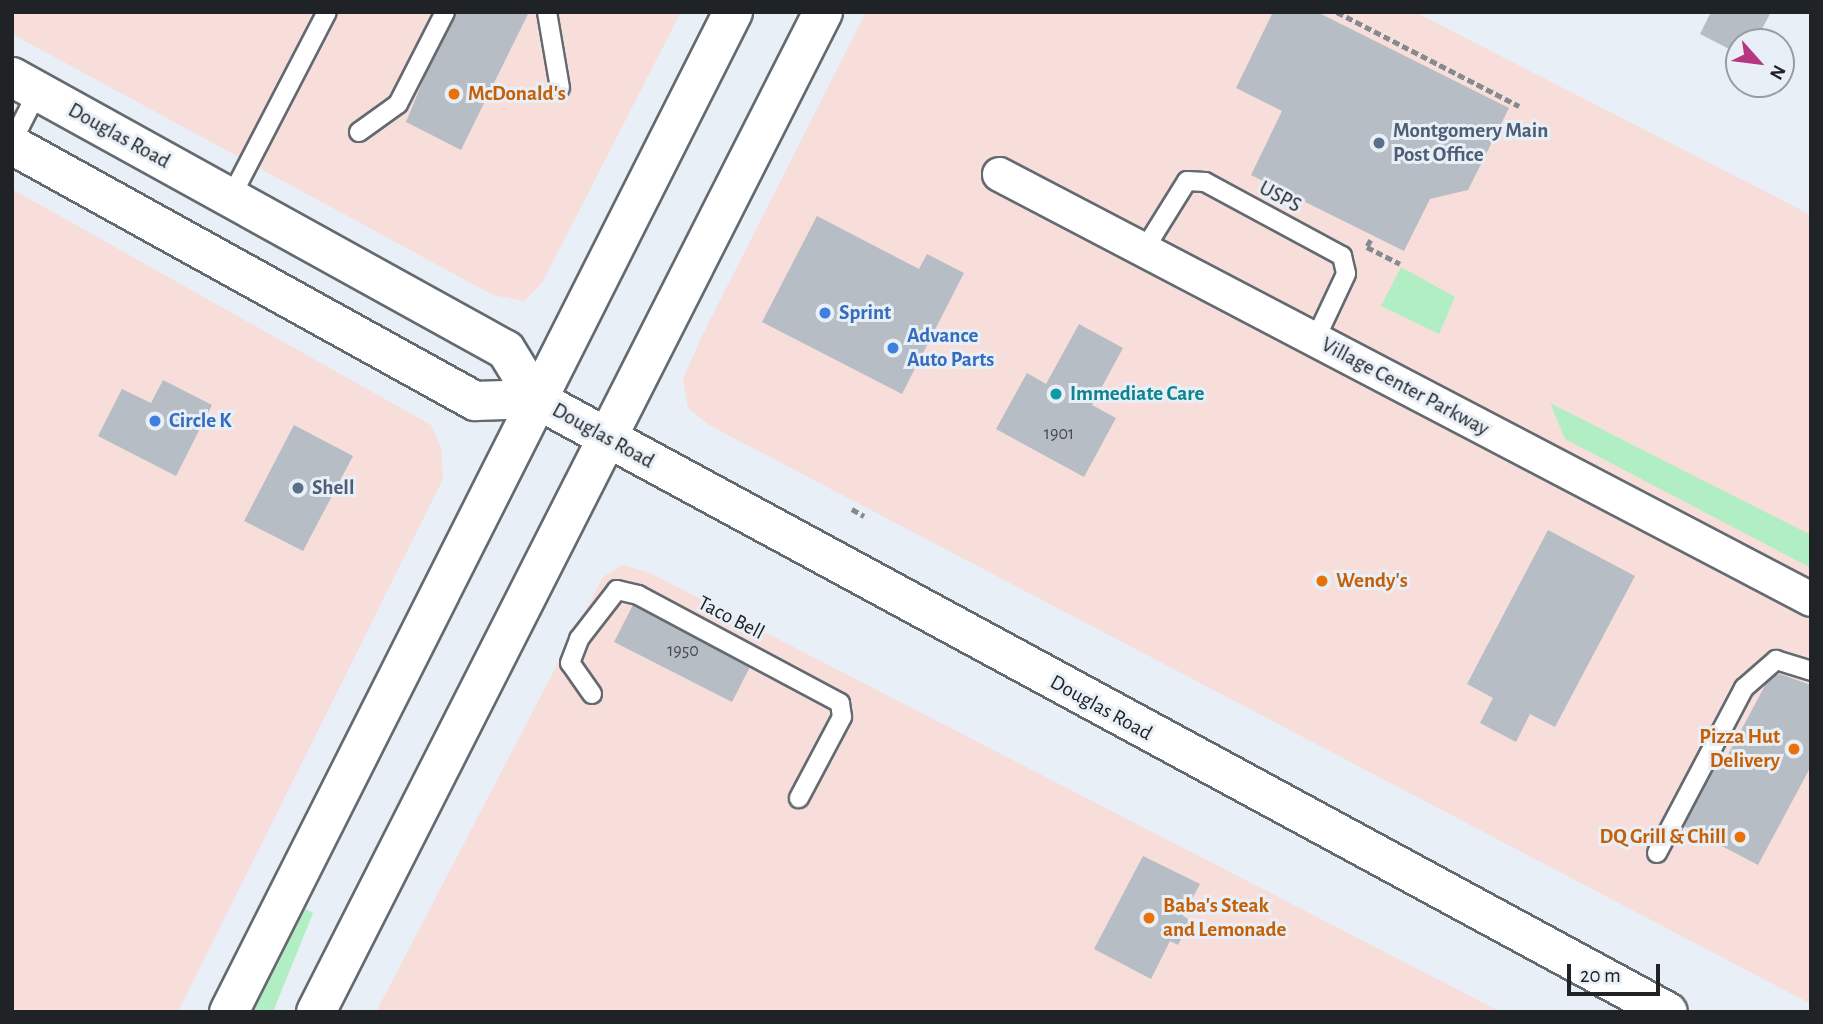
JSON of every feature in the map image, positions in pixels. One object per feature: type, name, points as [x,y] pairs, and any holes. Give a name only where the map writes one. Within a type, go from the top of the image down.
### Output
[{"type":"street","points":[[229,1012],[733,12]]},
{"type":"street","points":[[316,1012],[822,12]]},
{"type":"street","name":"Douglas Road","points":[[25,84],[506,350],[536,399],[605,438],[1668,1012]]},
{"type":"street","name":"Douglas Road","points":[[12,143],[475,401],[536,399]]},
{"type":"street","name":"Village Center Parkway","points":[[999,174],[1811,599]]},
{"type":"lane","points":[[231,197],[327,12]]},
{"type":"lane","points":[[359,132],[398,104],[445,12]]},
{"type":"lane","points":[[547,12],[560,88]]},
{"type":"lane","points":[[12,143],[25,84]]},
{"type":"lane","name":"USPS","points":[[1144,250],[1187,181],[1205,182],[1342,256],[1346,274],[1315,340]]},
{"type":"lane","name":"Taco Bell","points":[[592,694],[569,663],[579,639],[617,590],[638,595],[840,703],[842,717],[799,798]]},
{"type":"lane","points":[[1657,853],[1744,688],[1776,660],[1811,671]]},
{"type":"path","points":[[1336,12],[1519,106]]},
{"type":"path","points":[[1371,240],[1367,247],[1400,264]]},
{"type":"path","points":[[852,509],[864,516]]},
{"type":"shaded area","points":[[12,12],[681,12],[542,283],[524,301],[493,295],[12,34]]},
{"type":"shaded area","points":[[866,12],[1415,12],[1811,215],[1811,1004],[709,425],[688,408],[683,379],[700,340]]},
{"type":"shaded area","points":[[12,189],[431,425],[441,448],[443,479],[178,1012],[12,1012]]},
{"type":"shaded area","points":[[623,565],[650,573],[1501,1012],[376,1012],[603,577]]},
{"type":"green space","points":[[1401,267],[1455,297],[1439,334],[1381,306]]},
{"type":"green space","points":[[1550,403],[1811,535],[1811,568],[1565,439]]},
{"type":"green space","points":[[305,909],[313,913],[273,1012],[253,1012]]},
{"type":"building","name":"McDonald's","points":[[451,12],[529,12],[461,150],[406,122]]},
{"type":"building","name":"Montgomery Main Post Office","points":[[1273,12],[1317,12],[1509,108],[1468,190],[1430,199],[1404,251],[1251,175],[1282,111],[1236,88]]},
{"type":"building","points":[[1711,12],[1771,12],[1762,28],[1725,28],[1725,47],[1700,34]]},
{"type":"building","points":[[817,216],[919,269],[927,254],[964,273],[902,394],[762,322]]},
{"type":"building","name":"Immediate Care","points":[[1079,324],[1123,348],[1092,405],[1116,418],[1084,477],[996,429],[1027,373],[1046,384]]},
{"type":"building","name":"Circle K","points":[[163,380],[212,405],[176,476],[98,436],[122,389],[151,403]]},
{"type":"building","name":"Shell","points":[[294,425],[353,456],[303,551],[244,521]]},
{"type":"building","points":[[1548,530],[1635,576],[1555,727],[1530,714],[1516,742],[1480,723],[1493,698],[1467,684]]},
{"type":"building","points":[[635,601],[753,661],[732,702],[614,642]]},
{"type":"building","points":[[1780,674],[1811,685],[1811,766],[1758,865],[1678,823],[1712,758],[1723,764],[1769,678]]},
{"type":"building","name":"Baba's Steak and Lemonade","points":[[1143,856],[1200,884],[1183,916],[1190,920],[1178,945],[1170,941],[1151,979],[1094,949]]},
{"type":"place","name":"McDonald's","points":[[454,94]]},
{"type":"place","name":"Montgomery Main Post Office","points":[[1379,143]]},
{"type":"place","name":"Sprint","points":[[825,313]]},
{"type":"place","name":"Advance Auto Parts","points":[[893,348]]},
{"type":"place","name":"Immediate Care","points":[[1056,394]]},
{"type":"place","name":"Circle K","points":[[155,421]]},
{"type":"place","name":"Shell","points":[[298,488]]},
{"type":"place","name":"Wendy's","points":[[1322,581]]},
{"type":"place","name":"Pizza Hut Delivery","points":[[1794,749]]},
{"type":"place","name":"DQ Grill & Chill","points":[[1740,837]]},
{"type":"place","name":"Baba's Steak and Lemonade","points":[[1149,918]]}]
